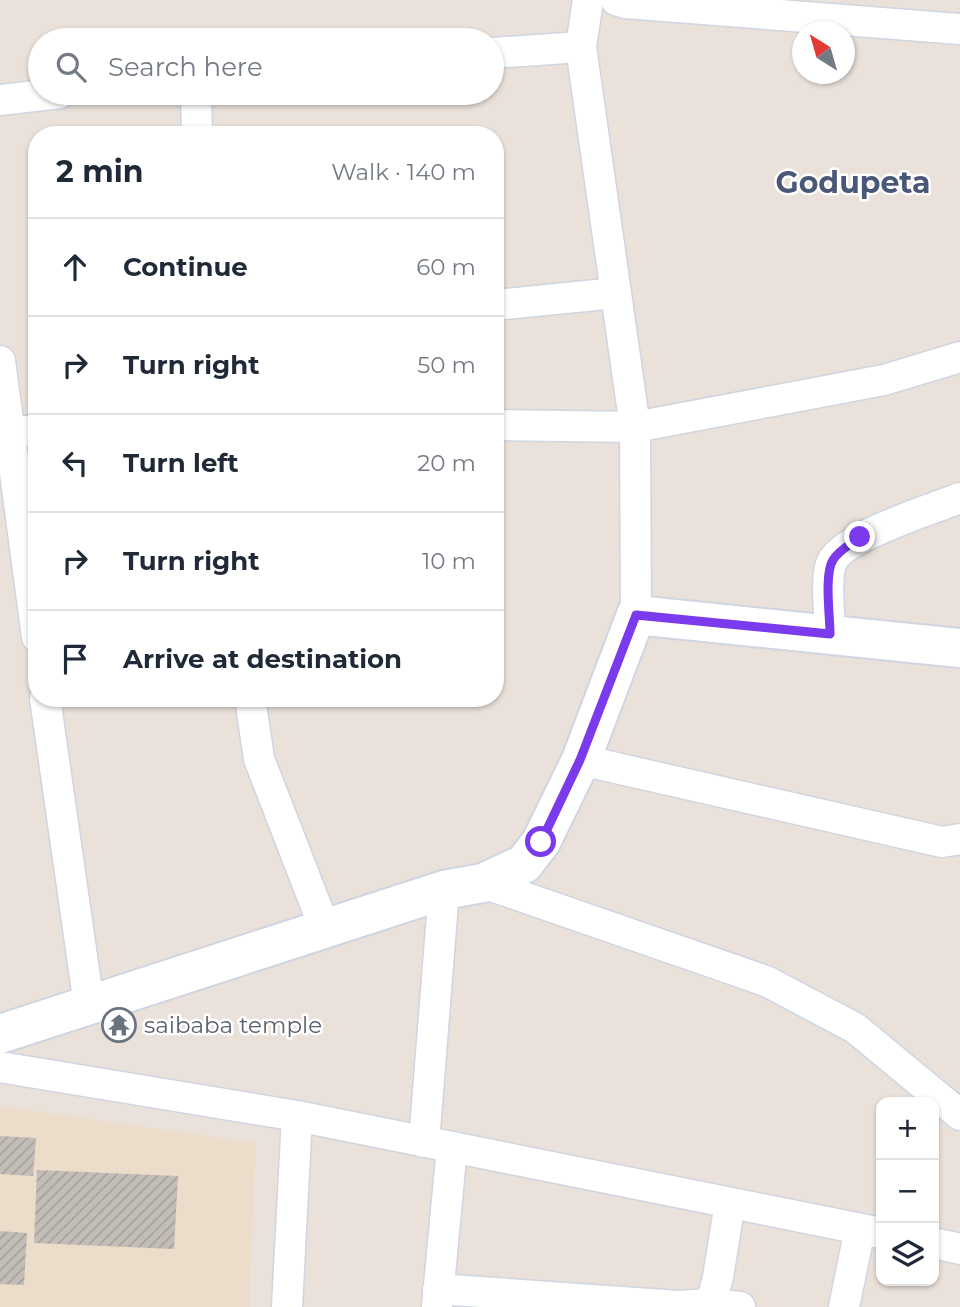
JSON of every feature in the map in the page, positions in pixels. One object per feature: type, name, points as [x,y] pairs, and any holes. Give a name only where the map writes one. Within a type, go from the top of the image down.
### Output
[{"type":"street","points":[[0,1034],[444,890],[483,883],[524,864],[541,842],[580,760],[636,615],[635,427],[581,47],[588,0]]},
{"type":"street","points":[[616,0],[625,3],[839,10],[960,29]]},
{"type":"street","points":[[504,52],[581,47]]},
{"type":"street","points":[[0,100],[28,97]]},
{"type":"street","points":[[196,105],[197,126]]},
{"type":"street","points":[[504,304],[616,293]]},
{"type":"street","points":[[504,425],[635,427],[884,380],[960,357]]},
{"type":"street","points":[[0,361],[15,431],[28,553]]},
{"type":"street","points":[[830,634],[829,575],[832,562],[839,553],[860,537],[960,498]]},
{"type":"street","points":[[636,615],[960,648]]},
{"type":"street","points":[[46,707],[89,1005]]},
{"type":"street","points":[[251,707],[259,759],[325,929]]},
{"type":"street","points":[[580,760],[942,842],[960,839]]},
{"type":"street","points":[[483,883],[766,982],[855,1028],[960,1115]]},
{"type":"street","points":[[444,890],[438,1144],[438,1298],[725,1306],[718,1277],[730,1203]]},
{"type":"street","points":[[0,1067],[298,1116],[871,1231],[844,1307]]},
{"type":"street","points":[[288,1307],[298,1116]]},
{"type":"street","points":[[939,1244],[960,1248]]},
{"type":"shaded area","points":[[0,1106],[256,1143],[249,1307],[0,1307]]},
{"type":"building","points":[[0,1136],[36,1138],[33,1176],[0,1174]]},
{"type":"building","points":[[37,1170],[178,1176],[174,1249],[34,1243]]},
{"type":"building","points":[[0,1231],[27,1233],[24,1285],[0,1284]]},
{"type":"place","name":"saibaba temple","points":[[119,1025]]},
{"type":"district","name":"Godupeta","points":[[853,183]]},
{"type":"route","points":[[541,842],[580,760],[636,615],[830,634],[829,575],[832,562],[860,537]]}]
